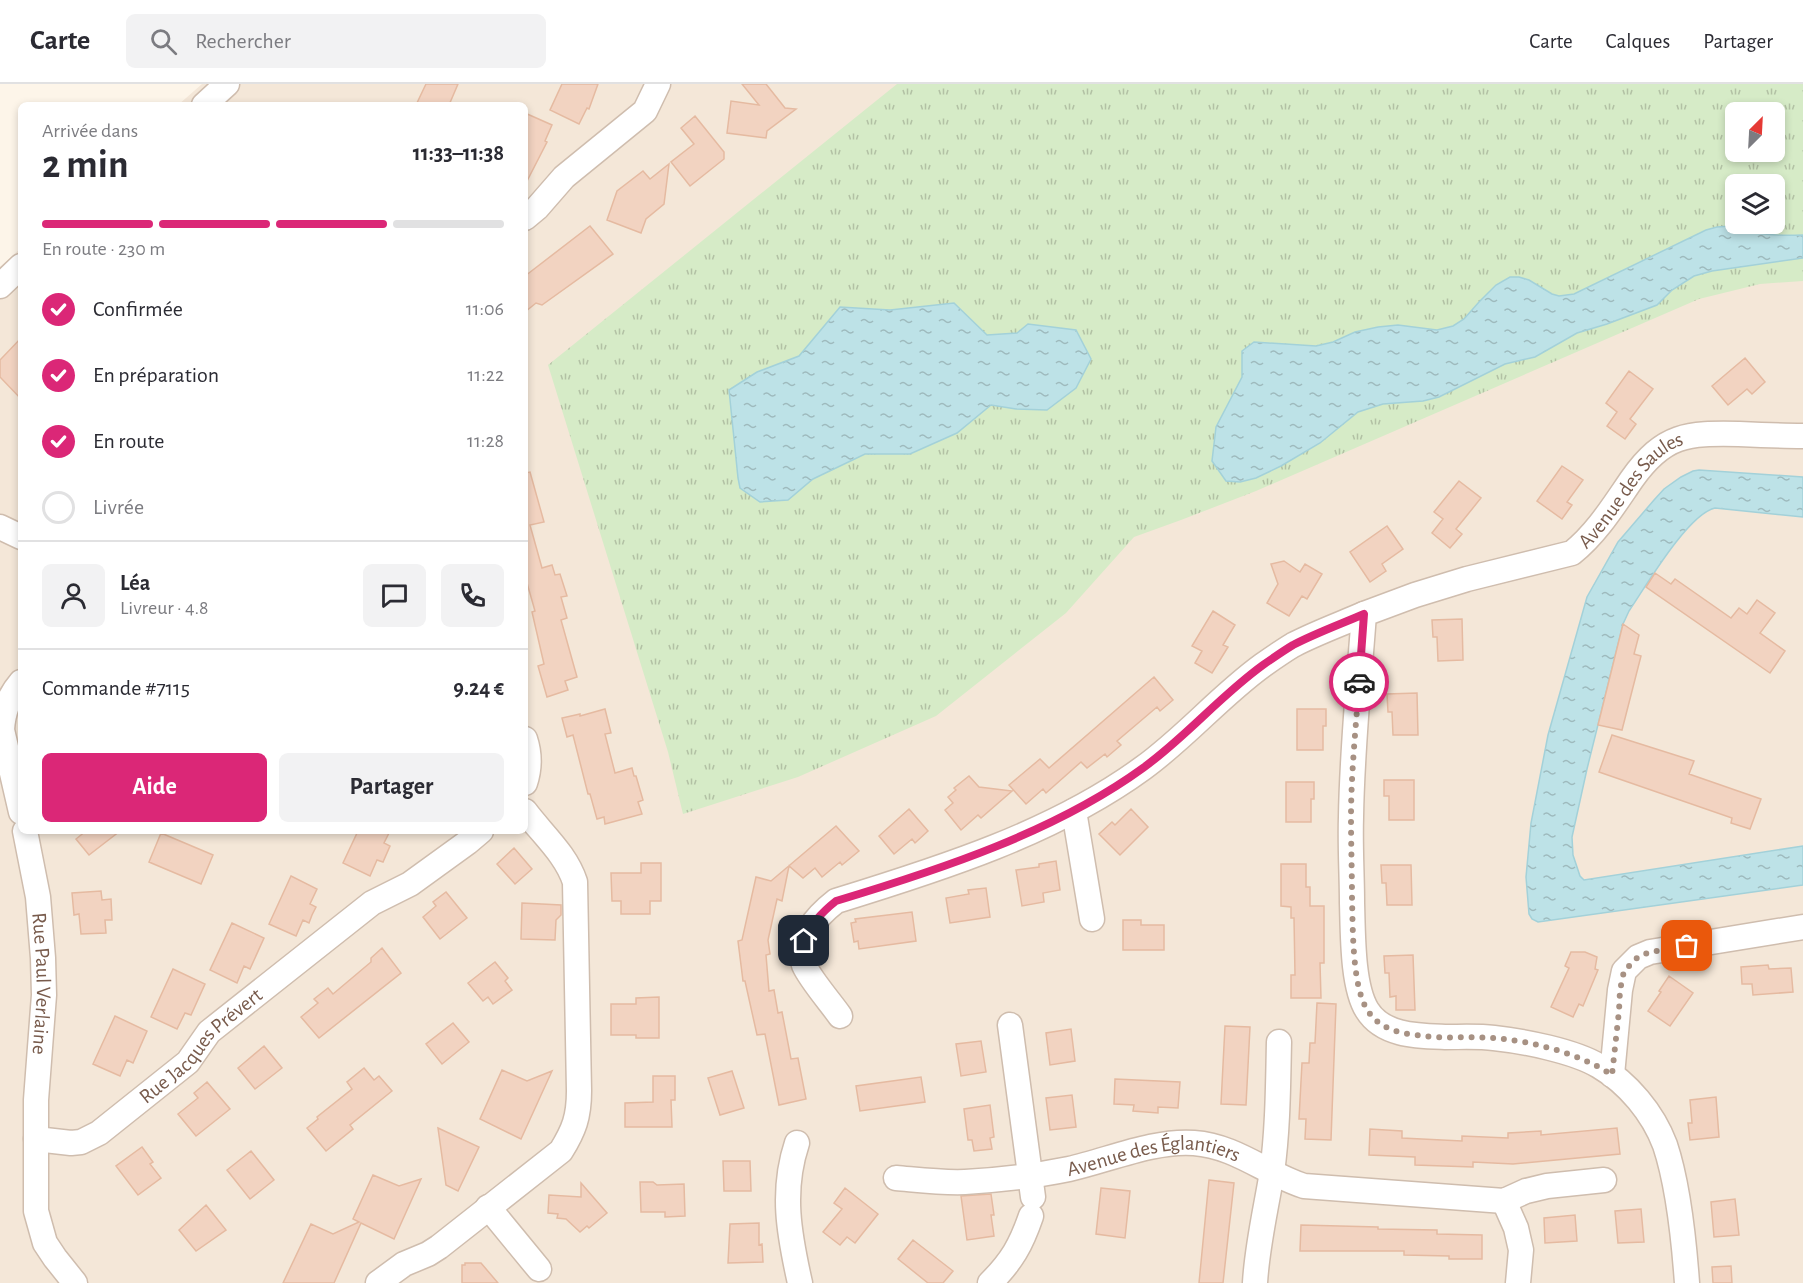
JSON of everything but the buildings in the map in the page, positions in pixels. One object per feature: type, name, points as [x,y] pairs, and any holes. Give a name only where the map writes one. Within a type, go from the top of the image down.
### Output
[{"type":"street","points":[[207,102],[227,84]]},
{"type":"street","points":[[529,210],[564,177],[645,111],[656,85]]},
{"type":"street","points":[[0,286],[18,269]]},
{"type":"street","name":"Avenue des Saules","points":[[840,1016],[805,966],[802,956],[804,941],[811,926],[821,913],[836,901],[957,862],[1074,811],[1144,768],[1238,685],[1294,645],[1364,614],[1415,595],[1467,579],[1572,553],[1599,526],[1642,465],[1657,450],[1678,439],[1696,434],[1803,436]]},
{"type":"street","points":[[0,527],[18,536]]},
{"type":"street","points":[[1364,614],[1351,817],[1353,937],[1360,994],[1367,1010],[1378,1023],[1399,1033],[1518,1041],[1579,1057],[1598,1065],[1612,1075],[1632,1093],[1648,1113],[1665,1145],[1680,1219],[1687,1283]]},
{"type":"street","points":[[18,685],[7,704],[2,717],[1,729],[18,800]]},
{"type":"street","points":[[528,748],[528,767]]},
{"type":"street","points":[[1074,811],[1092,919]]},
{"type":"street","points":[[378,1283],[404,1264],[439,1247],[561,1151],[573,1129],[579,1109],[575,882],[565,861],[528,815]]},
{"type":"street","name":"Rue Paul Verlaine","points":[[26,834],[38,897],[43,958],[44,995],[36,1100],[36,1139]]},
{"type":"street","name":"Rue Jacques Prévert","points":[[36,1139],[81,1142],[99,1133],[188,1062],[209,1032],[372,903],[410,884],[477,834]]},
{"type":"street","points":[[1612,1075],[1624,971],[1638,957],[1650,952],[1803,927]]},
{"type":"street","points":[[990,1283],[1006,1267],[1023,1240],[1032,1196],[1010,1025]]},
{"type":"street","name":"Avenue des Églantiers","points":[[1256,1283],[1256,1259],[1272,1171],[1280,1042]]},
{"type":"street","points":[[36,1139],[35,1196],[39,1226],[45,1243],[75,1283]]},
{"type":"street","points":[[797,1143],[790,1163],[787,1209],[800,1283]]},
{"type":"street","name":"Avenue des Églantiers","points":[[896,1178],[964,1182],[1032,1196],[1068,1169],[1171,1143],[1193,1143],[1216,1146],[1236,1153],[1304,1186],[1504,1201],[1526,1191],[1546,1186],[1605,1180]]},
{"type":"street","points":[[1504,1201],[1516,1228],[1521,1250],[1518,1283]]},
{"type":"street","points":[[488,1207],[539,1269]]},
{"type":"shaded area","points":[[202,84],[1803,84],[1803,1283],[0,1283],[0,267],[18,251],[18,834],[528,834],[528,102],[181,102]]},
{"type":"green space","points":[[897,84],[1803,84],[1803,281],[1760,284],[1699,299],[1256,491],[1134,537],[1066,613],[936,716],[798,777],[683,814],[668,752],[548,365]]},
{"type":"water","points":[[1725,226],[1725,234],[1803,235],[1803,258],[1712,271],[1694,276],[1672,290],[1657,305],[1577,333],[1535,357],[1505,364],[1439,397],[1423,401],[1383,404],[1358,412],[1320,443],[1256,478],[1240,482],[1226,481],[1212,461],[1216,427],[1242,377],[1242,351],[1254,342],[1316,346],[1333,342],[1355,332],[1378,327],[1398,325],[1437,330],[1453,326],[1464,319],[1496,285],[1510,277],[1529,280],[1559,296],[1574,294],[1706,230]]},
{"type":"water","points":[[954,303],[987,335],[1017,333],[1028,324],[1076,330],[1091,359],[1076,388],[1047,410],[991,405],[957,433],[910,454],[865,454],[813,479],[788,500],[760,502],[740,488],[729,390],[757,372],[799,356],[840,307],[890,310]]},
{"type":"water","points":[[1699,470],[1803,477],[1803,517],[1715,508],[1704,513],[1693,523],[1668,552],[1629,611],[1623,624],[1572,837],[1573,855],[1580,876],[1584,880],[1803,846],[1803,885],[1538,922],[1529,914],[1526,877],[1531,823],[1548,735],[1587,597],[1618,542],[1654,500],[1664,489],[1681,477]]},
{"type":"way so far","points":[[1359,682],[1351,817],[1353,937],[1360,994],[1367,1010],[1378,1023],[1399,1033],[1518,1041],[1579,1057],[1598,1065],[1612,1075],[1624,971],[1638,957],[1650,952],[1687,946]]},
{"type":"route","points":[[804,941],[811,926],[821,913],[836,901],[957,862],[997,846],[1074,811],[1105,793],[1144,768],[1263,665],[1294,645],[1364,614],[1359,682]]}]
